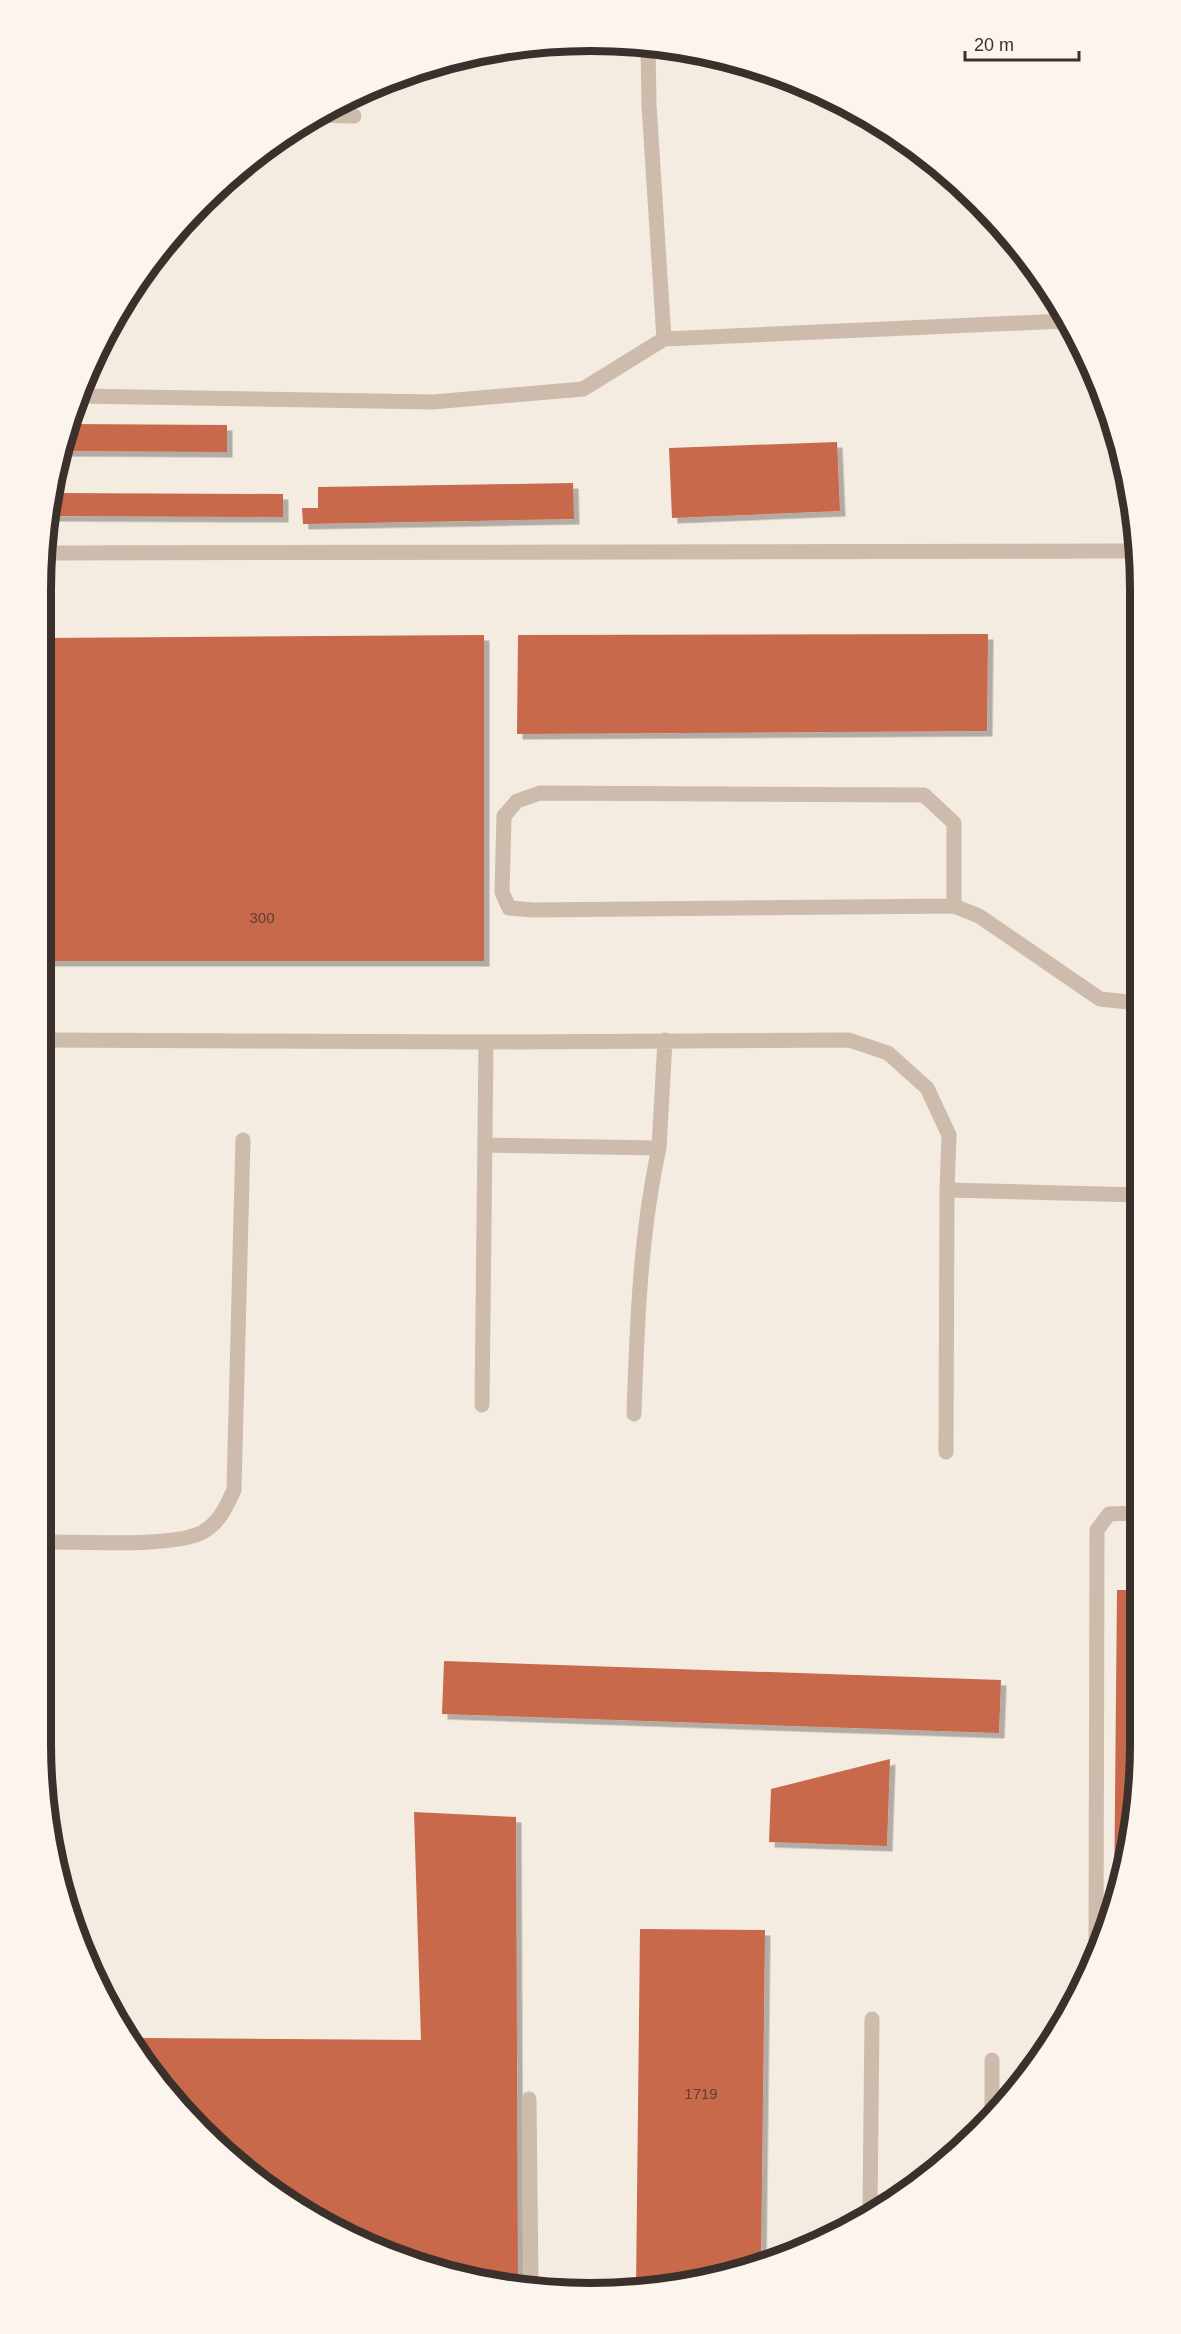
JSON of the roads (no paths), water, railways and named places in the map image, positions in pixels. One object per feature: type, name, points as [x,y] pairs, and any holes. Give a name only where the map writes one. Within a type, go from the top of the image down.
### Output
[{"type":"lane","points":[[648,55],[649,105],[664,339]]},
{"type":"lane","points":[[335,116],[354,116]]},
{"type":"lane","points":[[88,396],[433,402],[583,389],[664,339],[1058,321]]},
{"type":"lane","points":[[52,553],[1129,551]]},
{"type":"lane","points":[[954,906],[954,823],[924,795],[540,793],[517,801],[504,816],[502,892],[509,908],[544,910],[954,906],[979,916],[1100,999],[1130,1002]]},
{"type":"lane","points":[[51,1040],[486,1042],[849,1040],[888,1053],[927,1088],[950,1135],[946,1190],[946,1452]]},
{"type":"lane","points":[[634,1414],[637,1314],[651,1184],[659,1148],[665,1040]]},
{"type":"lane","points":[[483,1405],[486,1042]]},
{"type":"lane","points":[[51,1542],[178,1541],[202,1532],[223,1514],[234,1490],[243,1140]]},
{"type":"lane","points":[[485,1145],[659,1148]]},
{"type":"lane","points":[[946,1190],[1130,1195]]},
{"type":"lane","points":[[1096,1931],[1097,1530],[1109,1514],[1130,1513]]},
{"type":"lane","points":[[870,2205],[872,2019]]},
{"type":"lane","points":[[992,2060],[992,2103]]},
{"type":"lane","points":[[529,2099],[531,2279]]}]
